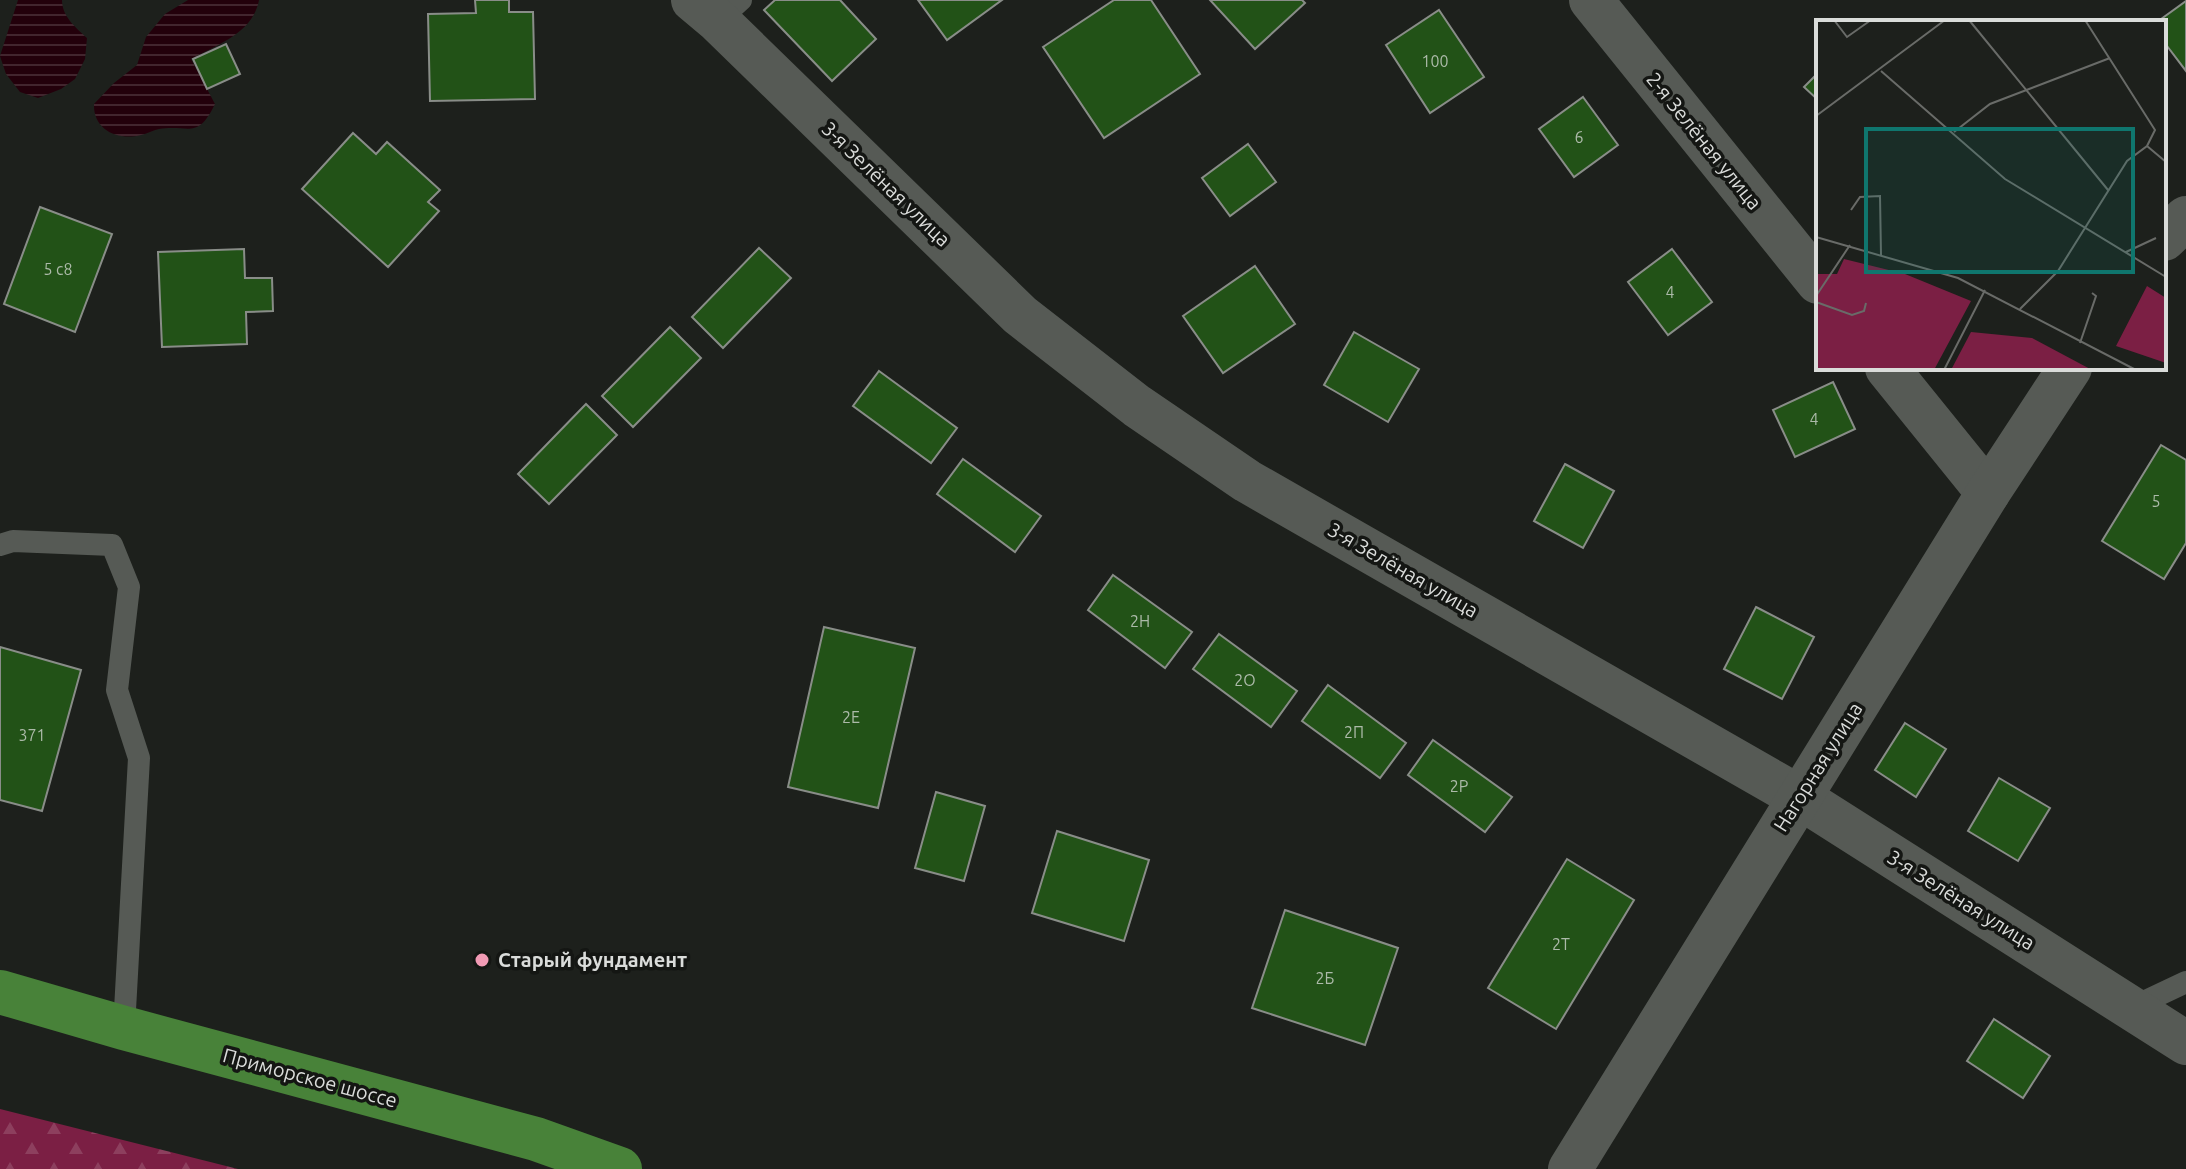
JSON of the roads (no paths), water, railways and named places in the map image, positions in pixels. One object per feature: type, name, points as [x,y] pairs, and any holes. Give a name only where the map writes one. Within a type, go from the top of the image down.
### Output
[{"type":"main road","name":"Приморское шоссе","points":[[0,992],[536,1139],[620,1169]]},
{"type":"street","name":"2-я Зелёная улица","points":[[1591,0],[1816,280]]},
{"type":"street","name":"3-я Зелёная улица","points":[[718,7],[1020,315],[1137,406],[1247,481],[1799,797],[2186,1043]]},
{"type":"street","points":[[2166,237],[2186,218]]},
{"type":"street","points":[[1889,370],[1988,493]]},
{"type":"street","name":"Нагорная улица","points":[[1570,1169],[1988,493],[2069,370]]},
{"type":"lane","points":[[0,545],[13,541],[112,545],[129,587],[117,690],[139,758],[124,1028]]},
{"type":"lane","points":[[2131,1008],[2186,982]]},
{"type":"place","name":"Старый фундамент","points":[[482,960]]}]
